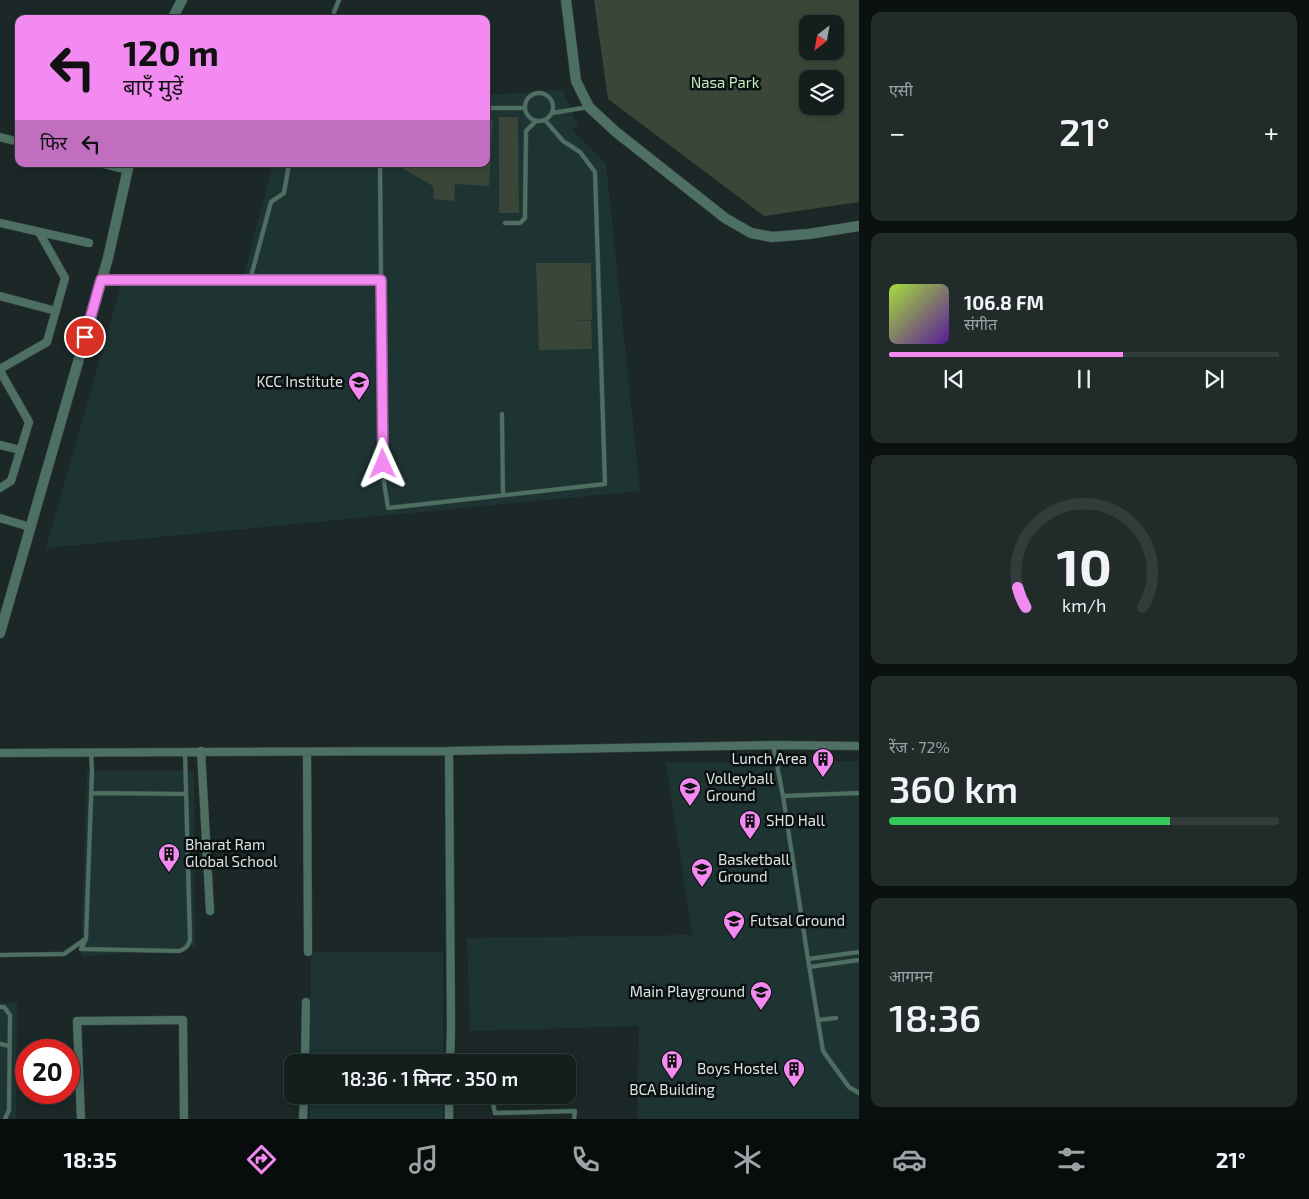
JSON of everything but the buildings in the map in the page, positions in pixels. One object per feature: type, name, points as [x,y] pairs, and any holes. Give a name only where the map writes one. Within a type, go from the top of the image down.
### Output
[{"type":"street","points":[[174,15],[182,0]]},
{"type":"street","points":[[566,0],[576,80],[589,107],[616,132],[725,218],[751,233],[772,237],[810,234],[859,226]]},
{"type":"street","points":[[0,137],[15,141]]},
{"type":"street","points":[[0,633],[2,615],[30,527],[101,280],[128,167]]},
{"type":"street","points":[[0,222],[89,243]]},
{"type":"street","points":[[0,488],[11,481],[28,422],[0,370],[47,342],[65,278],[40,232]]},
{"type":"street","points":[[0,296],[56,311]]},
{"type":"street","points":[[0,445],[20,450]]},
{"type":"street","points":[[0,518],[30,527]]},
{"type":"street","points":[[0,753],[449,751],[773,745],[859,746]]},
{"type":"street","points":[[201,751],[210,911]]},
{"type":"street","points":[[449,751],[450,1054]]},
{"type":"street","points":[[307,752],[308,952]]},
{"type":"street","points":[[304,1054],[306,1002]]},
{"type":"street","points":[[81,1119],[77,1021],[183,1020],[184,1119]]},
{"type":"street","points":[[303,1119],[304,1104]]},
{"type":"street","points":[[449,1104],[449,1119]]},
{"type":"lane","points":[[334,12],[339,0]]},
{"type":"lane","points":[[552,113],[553,104],[548,96],[540,93],[527,99],[525,108],[528,116],[536,121],[545,120],[552,113],[589,107]]},
{"type":"lane","points":[[490,108],[525,108]]},
{"type":"lane","points":[[380,167],[384,482],[388,508],[605,484],[596,172],[580,152],[563,141],[545,120]]},
{"type":"lane","points":[[505,223],[520,222],[525,218],[526,131],[536,121]]},
{"type":"lane","points":[[250,280],[272,202],[284,193],[288,167]]},
{"type":"lane","points":[[101,280],[381,280]]},
{"type":"lane","points":[[502,414],[503,495]]},
{"type":"lane","points":[[773,745],[783,796],[823,1051],[849,1087],[859,1093]]},
{"type":"lane","points":[[91,752],[86,939],[81,949],[179,951],[184,950],[190,940],[185,751]]},
{"type":"lane","points":[[91,793],[186,794]]},
{"type":"lane","points":[[783,796],[859,793]]},
{"type":"lane","points":[[0,955],[64,954],[86,939]]},
{"type":"lane","points":[[808,959],[859,952]]},
{"type":"lane","points":[[809,966],[859,960]]},
{"type":"lane","points":[[0,1007],[4,1007],[10,1014],[8,1110],[5,1119]]},
{"type":"lane","points":[[819,1020],[836,1018]]},
{"type":"lane","points":[[0,1044],[10,1046]]},
{"type":"lane","points":[[493,1104],[495,1113],[575,1111],[574,1119]]},
{"type":"shaded area","name":"KCC Institute","points":[[563,90],[578,126],[572,130],[606,164],[640,491],[46,548],[124,275],[244,274],[272,167],[490,167],[490,95]]},
{"type":"shaded area","points":[[859,761],[859,1119],[637,1119],[639,1026],[470,1031],[467,938],[692,935],[666,763]]},
{"type":"shaded area","points":[[87,771],[194,771],[195,946],[81,957]]},
{"type":"shaded area","points":[[311,952],[443,952],[443,1054],[310,1054]]},
{"type":"shaded area","points":[[0,1003],[17,1003],[17,1039],[15,1039],[16,1119],[0,1119]]},
{"type":"shaded area","points":[[310,1104],[443,1104],[443,1119],[310,1119]]},
{"type":"green space","name":"Nasa Park","points":[[594,0],[859,0],[859,202],[764,216],[608,99]]},
{"type":"green space","points":[[499,117],[518,117],[519,213],[499,213]]},
{"type":"green space","points":[[490,119],[493,119],[489,186],[455,184],[454,201],[434,199],[433,186],[400,167],[490,167]]},
{"type":"green space","points":[[536,263],[591,263],[592,320],[567,321],[591,321],[592,349],[539,350]]},
{"type":"place","name":"KCC Institute","points":[[359,401]]},
{"type":"place","name":"Lunch Area","points":[[823,778]]},
{"type":"place","name":"Volleyball Ground","points":[[690,807]]},
{"type":"place","name":"SHD Hall","points":[[750,840]]},
{"type":"place","name":"Bharat Ram Global School","points":[[169,873]]},
{"type":"place","name":"Basketball Ground","points":[[702,888]]},
{"type":"place","name":"Futsal Ground","points":[[734,940]]},
{"type":"place","name":"Main Playground","points":[[761,1011]]},
{"type":"place","name":"BCA Building","points":[[672,1080]]},
{"type":"place","name":"Boys Hostel","points":[[794,1088]]},
{"type":"route","points":[[85,337],[101,280],[381,280],[383,464]]}]
